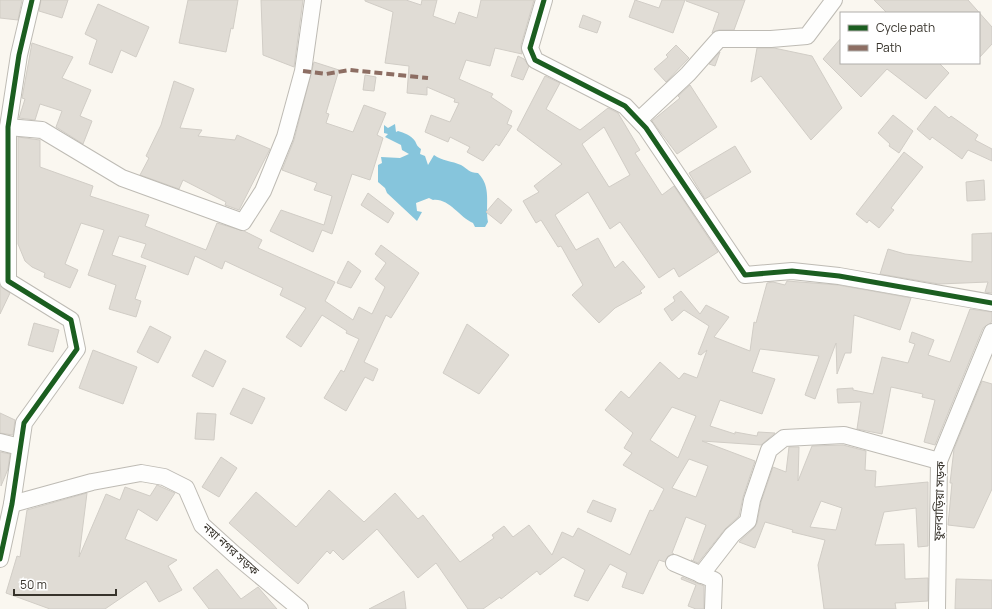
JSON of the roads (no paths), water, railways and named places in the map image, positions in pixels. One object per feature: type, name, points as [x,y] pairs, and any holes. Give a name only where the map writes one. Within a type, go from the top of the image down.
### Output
[{"type":"street","points":[[0,559],[12,504],[24,423],[77,349],[71,320],[8,281],[4,264],[8,127],[19,55],[32,0]]},
{"type":"street","points":[[8,127],[42,130],[122,178],[243,222],[263,191],[285,137],[303,71],[313,0]]},
{"type":"street","points":[[544,0],[530,48],[535,60],[625,106],[639,120],[646,128],[745,275],[792,271],[840,276],[992,303]]},
{"type":"street","points":[[639,120],[688,74],[719,39],[771,39],[807,36],[834,0]]},
{"type":"street","name":"ফুলবাড়িয়া সড়ক","points":[[937,609],[939,461],[992,332]]},
{"type":"street","points":[[701,575],[732,535],[748,521],[752,500],[769,450],[784,438],[844,435],[939,461]]},
{"type":"street","points":[[0,442],[20,447]]},
{"type":"street","name":"নয়া নগর সড়ক","points":[[12,504],[92,482],[141,473],[164,476],[186,488],[202,525],[300,609]]},
{"type":"street","points":[[674,563],[714,580],[712,609]]},
{"type":"water","points":[[395,124],[396,132],[398,131],[405,133],[413,139],[421,149],[420,154],[425,156],[428,165],[434,155],[440,159],[461,165],[471,172],[478,173],[487,190],[488,222],[485,227],[475,227],[473,223],[449,205],[439,200],[429,198],[416,203],[417,211],[422,212],[417,221],[387,193],[385,188],[378,182],[378,165],[382,163],[381,157],[400,158],[409,154],[402,150],[401,145],[385,137],[388,134],[384,133],[384,125],[388,128]]}]
